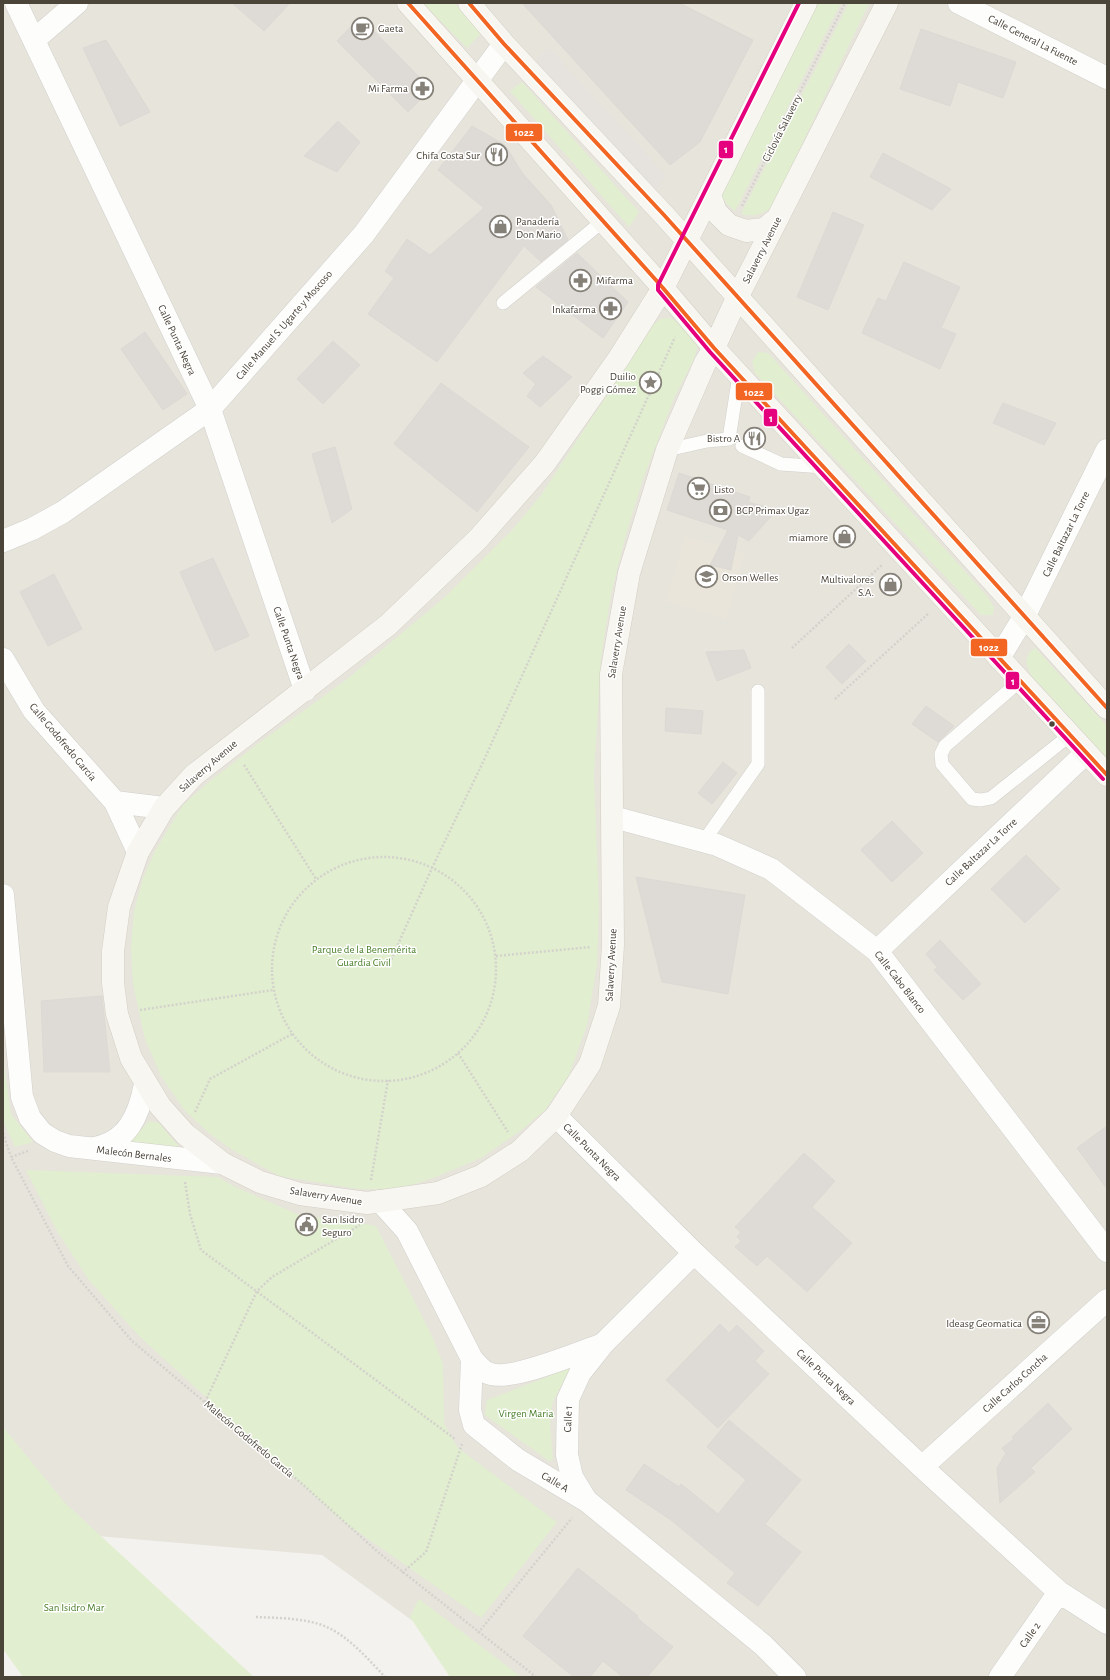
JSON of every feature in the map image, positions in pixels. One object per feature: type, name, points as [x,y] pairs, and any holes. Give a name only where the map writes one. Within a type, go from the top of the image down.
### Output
[{"type":"main road","points":[[408,3],[663,288],[714,348],[1107,775]]},
{"type":"main road","points":[[469,3],[504,44],[687,241],[1107,708]]},
{"type":"main road","name":"Salaverry Avenue","points":[[806,3],[663,288],[619,358],[545,463],[478,539],[388,625],[194,775],[164,808],[138,852],[121,901],[115,930],[113,952],[113,982],[117,1014],[131,1058],[145,1084],[160,1106],[185,1134],[222,1163],[260,1182],[300,1194],[374,1202],[404,1199],[438,1193],[481,1176],[520,1151],[556,1116],[590,1064],[609,1006],[613,945],[613,817],[610,796],[611,674],[629,573],[667,450],[705,363],[714,348],[737,298],[887,3]]},
{"type":"main road","points":[[710,195],[716,212],[729,225],[746,231],[764,229],[778,218]]},
{"type":"street","name":"Calle Punta Negra","points":[[16,3],[210,409],[305,690]]},
{"type":"street","points":[[34,40],[77,3]]},
{"type":"street","name":"Calle General La Fuente","points":[[959,3],[1107,78]]},
{"type":"street","name":"Calle Manuel S. Ugarte y Moscoso","points":[[3,540],[32,529],[63,512],[210,409],[364,234],[504,44]]},
{"type":"street","name":"Calle Baltazar La Torre","points":[[999,658],[1024,617],[1107,450]]},
{"type":"street","name":"Calle Godofredo García","points":[[3,659],[34,710],[115,802],[138,852]]},
{"type":"street","name":"Calle Baltazar La Torre","points":[[877,951],[1086,753]]},
{"type":"street","points":[[115,802],[164,808]]},
{"type":"street","name":"Calle Cabo Blanco","points":[[613,817],[717,845],[771,869],[877,951],[1107,1251]]},
{"type":"street","points":[[3,895],[22,1097],[26,1109],[36,1126],[48,1137],[75,1148],[90,1148]]},
{"type":"street","name":"Malecón Bernales","points":[[90,1148],[106,1145],[118,1139],[126,1132],[138,1112],[145,1084]]},
{"type":"street","name":"Calle Punta Negra","points":[[556,1116],[694,1253],[922,1467],[1059,1592],[1107,1623]]},
{"type":"street","name":"Malecón Bernales","points":[[90,1148],[222,1163]]},
{"type":"street","name":"Calle A","points":[[404,1199],[407,1231],[472,1359],[470,1410],[474,1425],[518,1460],[587,1501],[763,1646],[795,1677]]},
{"type":"street","name":"Calle A","points":[[374,1202],[407,1231]]},
{"type":"street","name":"Calle 1","points":[[587,1501],[572,1476],[567,1455],[568,1399],[580,1373],[603,1344],[694,1253]]},
{"type":"street","name":"Calle Carlos Concha","points":[[922,1467],[1107,1300]]},
{"type":"street","name":"Calle 1","points":[[472,1359],[488,1374],[504,1375],[537,1367],[603,1344]]},
{"type":"street","name":"Calle 2","points":[[1000,1677],[1059,1592]]},
{"type":"lane","points":[[503,303],[603,221]]},
{"type":"lane","points":[[667,450],[707,441],[729,439],[739,375]]},
{"type":"lane","points":[[742,446],[781,464],[824,467]]},
{"type":"lane","points":[[1020,681],[945,746],[941,754],[942,764],[972,799],[981,800],[991,798],[1070,735]]},
{"type":"lane","points":[[704,841],[758,764],[758,691]]},
{"type":"path","name":"Ciclovía Salaverry","points":[[740,209],[845,3]]},
{"type":"path","points":[[388,967],[432,868],[487,753],[675,336]]},
{"type":"path","points":[[792,648],[899,549]]},
{"type":"path","points":[[835,699],[944,599]]},
{"type":"path","points":[[231,745],[316,879]]},
{"type":"path","points":[[373,858],[403,859],[432,868],[456,883],[475,904],[489,928],[496,956],[496,978],[492,999],[484,1019],[473,1038],[458,1053],[432,1070],[402,1080],[371,1080],[341,1073],[314,1057],[292,1034],[280,1014],[273,990],[271,959],[278,929],[294,902],[316,879],[343,865],[373,858]]},
{"type":"path","points":[[496,956],[613,945]]},
{"type":"path","points":[[117,1014],[273,990]]},
{"type":"path","points":[[185,1134],[210,1079],[292,1034]]},
{"type":"path","points":[[458,1053],[520,1151]]},
{"type":"path","points":[[204,1402],[257,1291],[272,1277],[348,1233],[364,1222],[374,1202],[388,1080]]},
{"type":"path","name":"Malecón Godofredo García","points":[[3,1133],[11,1157],[68,1266],[132,1341],[300,1482],[402,1573],[536,1677]]},
{"type":"path","points":[[11,1157],[55,1141]]},
{"type":"path","points":[[181,1159],[190,1214],[201,1250],[462,1444],[426,1552],[402,1573]]},
{"type":"path","points":[[478,1633],[572,1517]]},
{"type":"path","points":[[256,1617],[282,1618],[319,1624],[330,1628],[344,1638],[385,1677]]},
{"type":"shaded area","points":[[3,3],[1107,3],[1107,1677],[486,1677],[476,1667],[322,1555],[3,1528]]},
{"type":"shaded area","points":[[549,48],[666,176],[655,190],[534,62]]},
{"type":"shaded area","name":"Orson Welles","points":[[685,536],[745,553],[726,619],[666,601]]},
{"type":"green space","points":[[423,3],[454,3],[482,32],[467,48]]},
{"type":"green space","points":[[812,3],[841,3],[735,211],[727,204],[718,190]]},
{"type":"green space","points":[[849,3],[869,3],[772,207],[757,215],[741,214]]},
{"type":"green space","points":[[522,82],[639,212],[629,227],[510,91]]},
{"type":"green space","name":"Parque de la Benemérita Guardia Civil","points":[[670,318],[676,321],[698,344],[694,359],[674,398],[643,479],[627,531],[611,594],[601,658],[594,775],[599,908],[597,964],[587,1025],[569,1075],[545,1110],[523,1129],[481,1158],[433,1178],[399,1189],[358,1189],[279,1176],[231,1149],[209,1133],[185,1111],[161,1076],[145,1039],[133,984],[131,948],[134,911],[143,878],[155,851],[183,805],[210,781],[259,743],[346,680],[445,597],[513,529],[541,495],[654,324],[660,319]]},
{"type":"green space","points":[[758,352],[768,353],[987,596],[994,607],[993,615],[981,615],[755,373],[752,362]]},
{"type":"green space","points":[[1035,648],[1107,726],[1107,758],[1031,675],[1026,662],[1029,653]]},
{"type":"green space","points":[[3,1059],[11,1114],[33,1142],[15,1147],[4,1123]]},
{"type":"green space","points":[[149,1121],[159,1123],[180,1148],[128,1144]]},
{"type":"green space","points":[[26,1170],[218,1177],[233,1186],[302,1216],[345,1220],[376,1226],[432,1336],[443,1364],[444,1423],[457,1447],[557,1522],[481,1618],[341,1520],[139,1336],[89,1280],[57,1231]]},
{"type":"green space","name":"Virgen Maria","points":[[570,1368],[552,1404],[550,1425],[553,1460],[549,1461],[485,1415],[487,1400]]},
{"type":"green space","name":"San Isidro Mar","points":[[3,1427],[65,1503],[254,1677],[23,1677],[3,1649]]},
{"type":"green space","points":[[419,1599],[521,1677],[450,1677],[410,1617]]},
{"type":"building","points":[[232,3],[290,3],[264,31]]},
{"type":"building","points":[[522,3],[679,3],[753,40],[700,142],[670,165]]},
{"type":"building","points":[[360,17],[431,89],[408,112],[337,41]]},
{"type":"building","points":[[921,29],[1016,62],[1003,98],[958,82],[950,106],[900,89]]},
{"type":"building","points":[[106,40],[150,112],[120,126],[83,48]]},
{"type":"building","points":[[338,121],[360,142],[337,172],[304,156]]},
{"type":"building","points":[[472,126],[505,145],[523,174],[551,205],[568,240],[541,262],[524,246],[437,362],[368,314],[394,278],[385,271],[407,239],[430,255],[484,208],[438,170]]},
{"type":"building","points":[[883,153],[951,189],[932,210],[870,177]]},
{"type":"building","points":[[833,212],[864,225],[828,310],[797,297]]},
{"type":"building","points":[[577,253],[628,302],[603,338],[536,287]]},
{"type":"building","points":[[904,262],[960,287],[941,328],[956,334],[940,369],[862,333],[878,298],[886,301]]},
{"type":"building","points":[[145,332],[187,394],[163,410],[121,349]]},
{"type":"building","points":[[333,341],[360,365],[323,404],[297,379]]},
{"type":"building","points":[[543,356],[572,377],[540,407],[527,396],[536,384],[523,373]]},
{"type":"building","points":[[441,383],[529,447],[477,512],[394,444]]},
{"type":"building","points":[[1003,403],[1056,423],[1044,445],[993,423]]},
{"type":"building","points":[[335,447],[352,509],[332,523],[312,454]]},
{"type":"building","points":[[679,473],[750,497],[748,502],[777,510],[749,541],[738,535],[731,570],[710,565],[728,530],[667,510]]},
{"type":"building","points":[[213,558],[249,636],[215,651],[180,572]]},
{"type":"building","points":[[54,574],[82,629],[48,646],[20,592]]},
{"type":"building","points":[[849,644],[866,661],[842,684],[826,667]]},
{"type":"building","points":[[744,650],[751,668],[717,681],[706,652]]},
{"type":"building","points":[[926,706],[954,726],[938,742],[912,724]]},
{"type":"building","points":[[666,708],[703,711],[701,734],[665,731]]},
{"type":"building","points":[[723,762],[737,773],[712,804],[698,793]]},
{"type":"building","points":[[892,821],[923,853],[892,882],[861,850]]},
{"type":"building","points":[[1026,855],[1060,889],[1025,923],[991,889]]},
{"type":"building","points":[[636,877],[745,895],[728,994],[662,982]]},
{"type":"building","points":[[940,940],[981,984],[963,1000],[934,970],[937,967],[926,954]]},
{"type":"building","points":[[102,996],[110,1072],[44,1072],[41,1001]]},
{"type":"building","points":[[1107,1126],[1107,1189],[1077,1148]]},
{"type":"building","points":[[804,1153],[835,1181],[812,1207],[852,1243],[807,1292],[767,1256],[757,1266],[735,1247],[741,1241],[737,1237],[741,1232],[735,1227]]},
{"type":"building","points":[[720,1324],[729,1333],[737,1325],[764,1351],[755,1361],[769,1374],[718,1428],[666,1380]]},
{"type":"building","points":[[1048,1403],[1072,1429],[1031,1468],[1035,1472],[1000,1503],[997,1468],[1006,1453],[1002,1448],[1014,1439],[1012,1437]]},
{"type":"building","points":[[729,1420],[801,1480],[765,1524],[801,1552],[758,1606],[727,1583],[735,1573],[671,1520],[626,1490],[644,1464],[679,1487],[681,1484],[718,1514],[746,1480],[707,1447]]},
{"type":"building","points":[[578,1568],[638,1616],[637,1618],[673,1647],[647,1677],[623,1677],[603,1661],[590,1677],[574,1677],[523,1636]]},
{"type":"transit line","name":"1022","points":[[408,3],[663,288],[714,348],[1107,775]]},
{"type":"transit line","name":"1022","points":[[469,3],[504,44],[664,215],[1107,708]]},
{"type":"transit line","name":"1","points":[[799,3],[658,285],[658,290],[710,352],[1103,779]]},
{"type":"place","name":"Gaeta","points":[[363,28]]},
{"type":"place","name":"Mi Farma","points":[[423,88]]},
{"type":"place","name":"Chifa Costa Sur","points":[[496,155]]},
{"type":"place","name":"Panadería Don Mario","points":[[501,227]]},
{"type":"place","name":"Mifarma","points":[[580,280]]},
{"type":"place","name":"Inkafarma","points":[[611,309]]},
{"type":"place","name":"Duilio Poggi Gómez","points":[[651,382]]},
{"type":"place","name":"Bistro A","points":[[755,438]]},
{"type":"place","name":"Listo","points":[[698,489]]},
{"type":"place","name":"BCP Primax Ugaz","points":[[720,510]]},
{"type":"place","name":"miamore","points":[[844,537]]},
{"type":"place","name":"Orson Welles","points":[[706,577]]},
{"type":"place","name":"Multivalores S.A.","points":[[890,585]]},
{"type":"place","name":"San Isidro Seguro","points":[[306,1225]]},
{"type":"place","name":"Ideasg Geomatica","points":[[1038,1323]]}]
